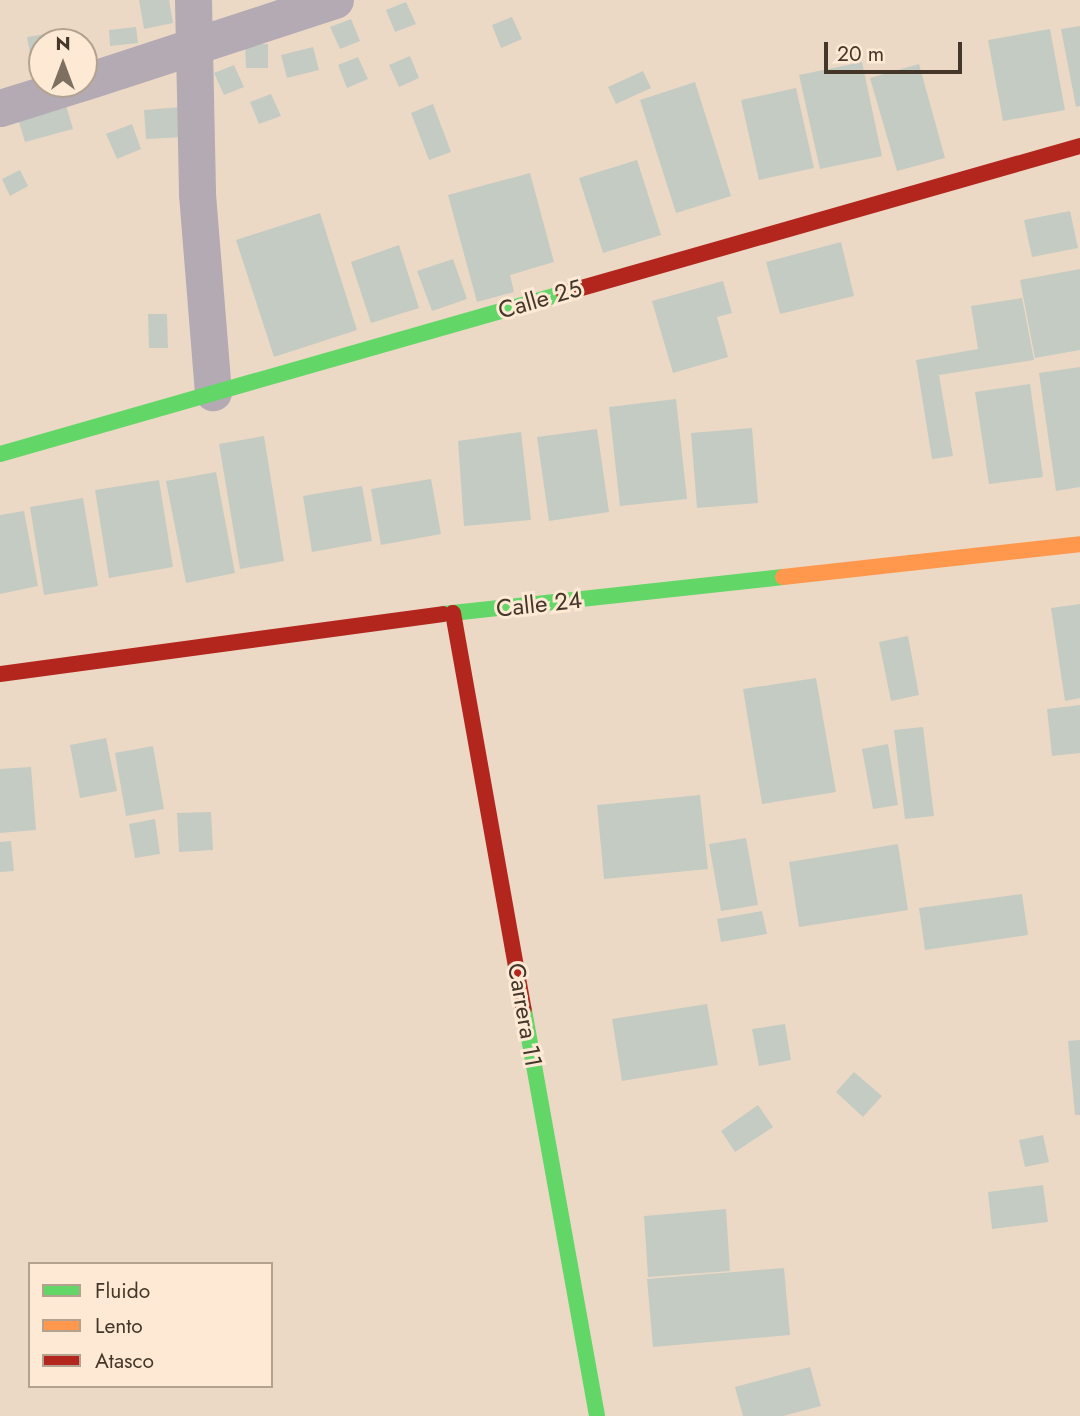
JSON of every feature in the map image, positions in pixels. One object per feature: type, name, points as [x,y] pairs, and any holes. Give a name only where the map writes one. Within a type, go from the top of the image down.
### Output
[{"type":"street","points":[[193,0],[197,194],[213,392]]},
{"type":"street","points":[[98,78],[335,0]]},
{"type":"street","points":[[0,108],[32,98]]},
{"type":"street","name":"Calle 25","points":[[0,454],[1080,146]]},
{"type":"street","name":"Calle 24","points":[[0,674],[453,613],[1080,544]]},
{"type":"street","name":"Carrera 11","points":[[453,613],[597,1416]]},
{"type":"building","points":[[139,0],[169,0],[173,23],[144,29]]},
{"type":"building","points":[[406,2],[416,24],[395,32],[386,10]]},
{"type":"building","points":[[512,17],[522,39],[501,48],[492,25]]},
{"type":"building","points":[[351,19],[360,41],[340,49],[330,27]]},
{"type":"building","points":[[1080,26],[1080,106],[1076,107],[1061,29]]},
{"type":"building","points":[[136,27],[138,43],[110,46],[109,30]]},
{"type":"building","points":[[1050,29],[1065,110],[1003,121],[988,40]]},
{"type":"building","points":[[245,44],[268,44],[268,68],[246,68]]},
{"type":"building","points":[[313,47],[319,70],[287,78],[281,55]]},
{"type":"building","points":[[410,56],[419,78],[399,87],[389,65]]},
{"type":"building","points":[[358,57],[368,79],[347,88],[338,65]]},
{"type":"building","points":[[862,62],[882,156],[820,169],[799,75]]},
{"type":"building","points":[[919,64],[945,158],[897,171],[870,78]]},
{"type":"building","points":[[234,65],[244,87],[224,95],[214,73]]},
{"type":"building","points":[[643,71],[651,88],[616,104],[608,87]]},
{"type":"building","points":[[695,82],[731,196],[676,213],[640,100]]},
{"type":"building","points":[[796,88],[814,168],[759,180],[741,100]]},
{"type":"building","points":[[271,94],[281,116],[259,124],[250,102]]},
{"type":"building","points":[[53,98],[64,98],[73,129],[25,142],[15,109]]},
{"type":"building","points":[[433,104],[451,152],[429,160],[411,113]]},
{"type":"building","points":[[182,107],[184,137],[146,139],[144,110]]},
{"type":"building","points":[[132,124],[141,149],[117,159],[106,134]]},
{"type":"building","points":[[637,160],[661,235],[603,253],[579,178]]},
{"type":"building","points":[[20,170],[28,186],[10,196],[2,179]]},
{"type":"building","points":[[530,173],[554,262],[510,275],[514,292],[477,302],[448,195]]},
{"type":"building","points":[[1070,211],[1078,248],[1032,257],[1024,220]]},
{"type":"building","points":[[320,213],[357,330],[274,357],[236,240]]},
{"type":"building","points":[[841,242],[854,296],[780,314],[766,262]]},
{"type":"building","points":[[399,245],[419,308],[371,323],[351,262]]},
{"type":"building","points":[[453,259],[467,299],[432,311],[417,271]]},
{"type":"building","points":[[1080,269],[1080,350],[1035,358],[1020,280]]},
{"type":"building","points":[[723,281],[732,313],[717,317],[728,357],[673,373],[652,301]]},
{"type":"building","points":[[1022,298],[1034,360],[939,375],[953,456],[932,459],[916,360],[978,349],[971,306]]},
{"type":"building","points":[[148,314],[167,314],[168,348],[149,348]]},
{"type":"building","points":[[1080,367],[1080,487],[1056,491],[1039,373]]},
{"type":"building","points":[[1030,384],[1043,477],[989,484],[975,392]]},
{"type":"building","points":[[676,399],[687,499],[620,506],[609,407]]},
{"type":"building","points":[[752,428],[758,503],[697,508],[691,433]]},
{"type":"building","points":[[597,429],[609,512],[549,521],[537,437]]},
{"type":"building","points":[[521,432],[531,520],[464,526],[458,441]]},
{"type":"building","points":[[264,436],[284,561],[240,569],[219,444]]},
{"type":"building","points":[[216,472],[235,573],[186,583],[166,481]]},
{"type":"building","points":[[431,479],[441,534],[381,545],[371,489]]},
{"type":"building","points":[[159,480],[173,567],[109,578],[95,490]]},
{"type":"building","points":[[362,486],[372,541],[312,552],[303,496]]},
{"type":"building","points":[[83,498],[98,586],[44,595],[30,507]]},
{"type":"building","points":[[24,511],[38,586],[0,594],[0,515]]},
{"type":"building","points":[[1080,604],[1080,698],[1065,701],[1051,608]]},
{"type":"building","points":[[908,636],[919,695],[891,701],[879,642]]},
{"type":"building","points":[[816,678],[836,792],[762,804],[743,689]]},
{"type":"building","points":[[1080,705],[1080,753],[1052,756],[1047,709]]},
{"type":"building","points":[[923,727],[934,816],[905,819],[894,730]]},
{"type":"building","points":[[106,738],[117,791],[80,798],[70,745]]},
{"type":"building","points":[[888,744],[898,805],[873,809],[862,749]]},
{"type":"building","points":[[153,746],[164,809],[126,816],[115,753]]},
{"type":"building","points":[[31,767],[36,830],[0,833],[0,769]]},
{"type":"building","points":[[700,795],[708,869],[604,879],[597,805]]},
{"type":"building","points":[[211,812],[213,850],[179,852],[177,813]]},
{"type":"building","points":[[155,819],[160,854],[135,858],[129,824]]},
{"type":"building","points":[[746,838],[758,905],[721,911],[709,844]]},
{"type":"building","points":[[11,841],[14,871],[0,872],[0,842]]},
{"type":"building","points":[[898,844],[908,910],[799,927],[789,862]]},
{"type":"building","points":[[1022,894],[1028,935],[925,950],[919,908]]},
{"type":"building","points":[[762,911],[767,934],[721,942],[717,919]]},
{"type":"building","points":[[707,1004],[718,1065],[622,1081],[612,1019]]},
{"type":"building","points":[[785,1024],[791,1060],[759,1066],[752,1029]]},
{"type":"building","points":[[1080,1040],[1080,1115],[1075,1115],[1068,1041]]},
{"type":"building","points":[[854,1072],[882,1096],[863,1117],[836,1092]]},
{"type":"building","points":[[758,1105],[773,1127],[735,1152],[721,1131]]},
{"type":"building","points":[[1043,1135],[1049,1162],[1025,1167],[1019,1140]]},
{"type":"building","points":[[1043,1185],[1048,1222],[992,1229],[988,1192]]},
{"type":"building","points":[[726,1209],[730,1271],[648,1277],[644,1216]]},
{"type":"building","points":[[784,1268],[790,1335],[653,1347],[647,1279]]},
{"type":"building","points":[[810,1367],[821,1406],[783,1416],[743,1416],[735,1387]]},
{"type":"traffic: fast","points":[[0,454],[564,293]]},
{"type":"traffic: fast","points":[[443,614],[783,577]]},
{"type":"traffic: fast","points":[[524,1010],[597,1416]]},
{"type":"traffic: slow","points":[[783,577],[1080,544]]},
{"type":"traffic: jam","points":[[564,293],[1080,146]]},
{"type":"traffic: jam","points":[[453,613],[524,1010]]},
{"type":"traffic: jam","points":[[0,674],[443,614]]}]
